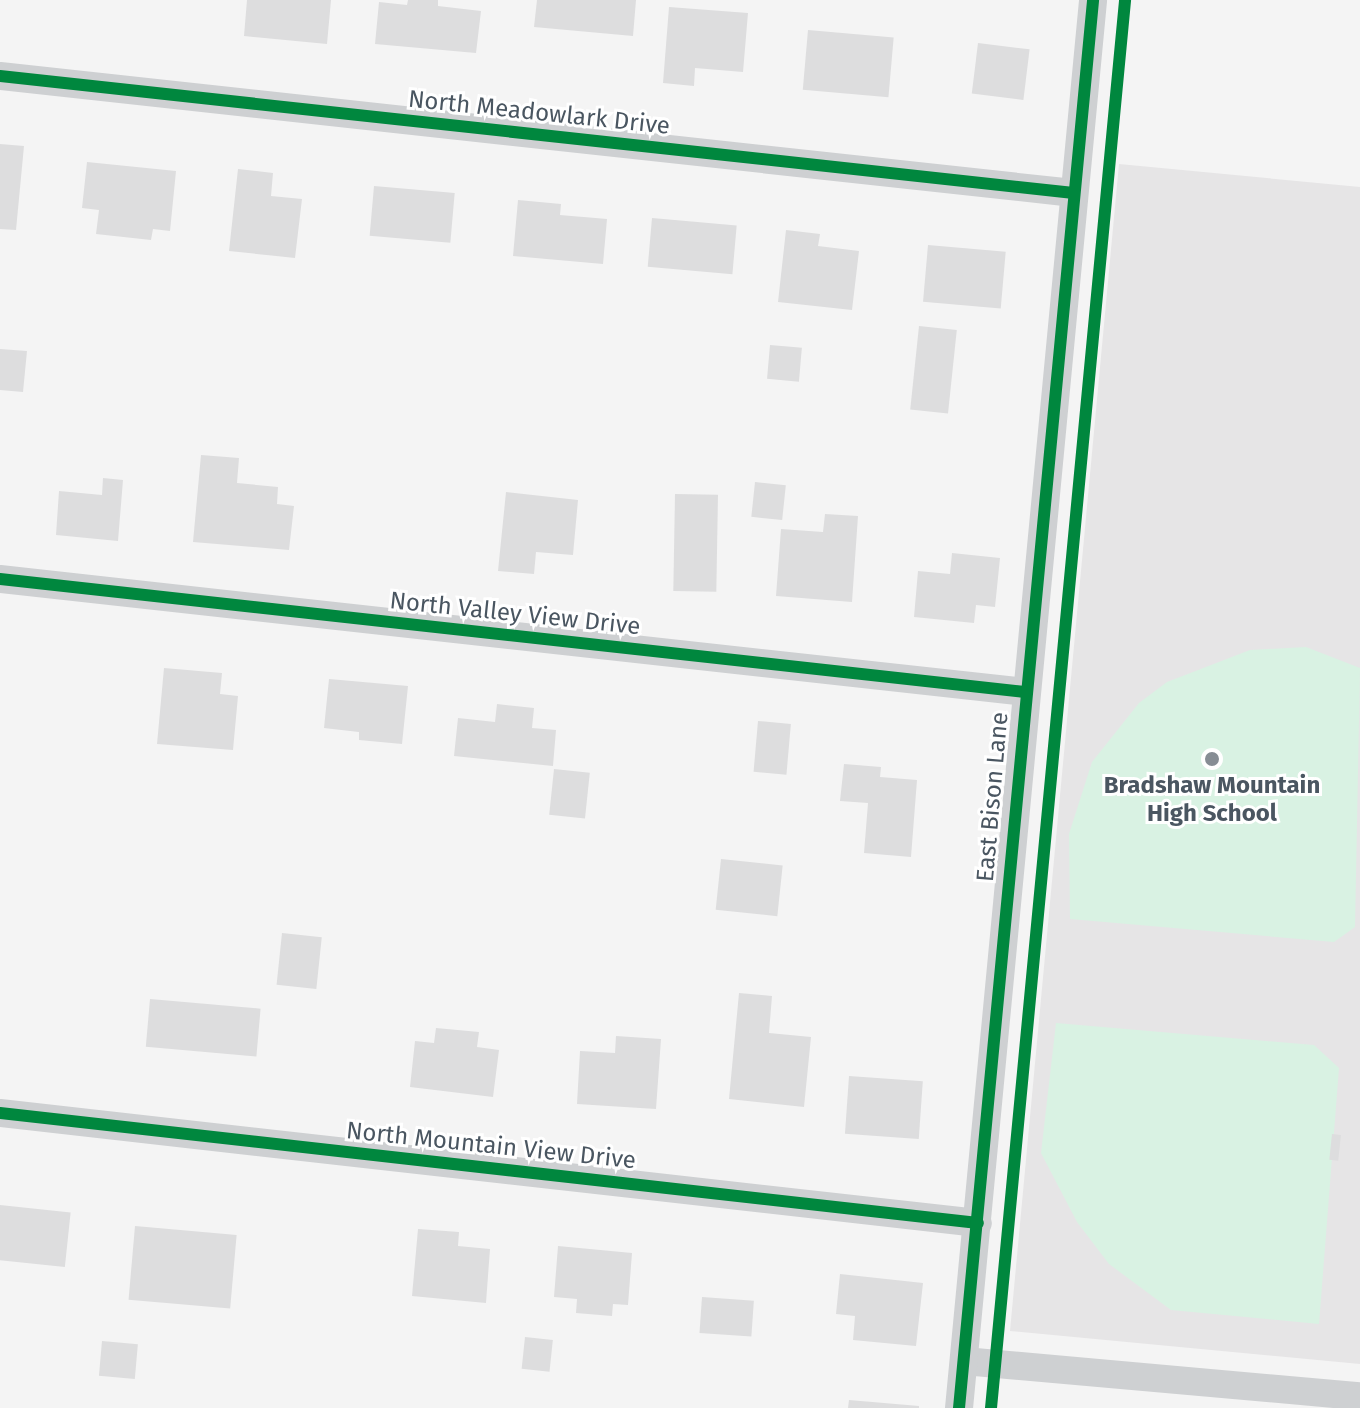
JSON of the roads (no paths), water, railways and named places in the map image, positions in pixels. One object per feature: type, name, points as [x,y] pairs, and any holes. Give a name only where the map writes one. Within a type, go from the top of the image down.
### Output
[{"type":"street","name":"East Bison Lane","points":[[959,1408],[1093,0]]},
{"type":"street","name":"North Meadowlark Drive","points":[[0,76],[1074,193]]},
{"type":"street","name":"North Valley View Drive","points":[[0,579],[1025,692]]},
{"type":"street","name":"North Mountain View Drive","points":[[0,1113],[978,1223]]},
{"type":"street","points":[[964,1361],[1355,1400]]},
{"type":"place","name":"Bradshaw Mountain High School","points":[[1212,759]]}]
